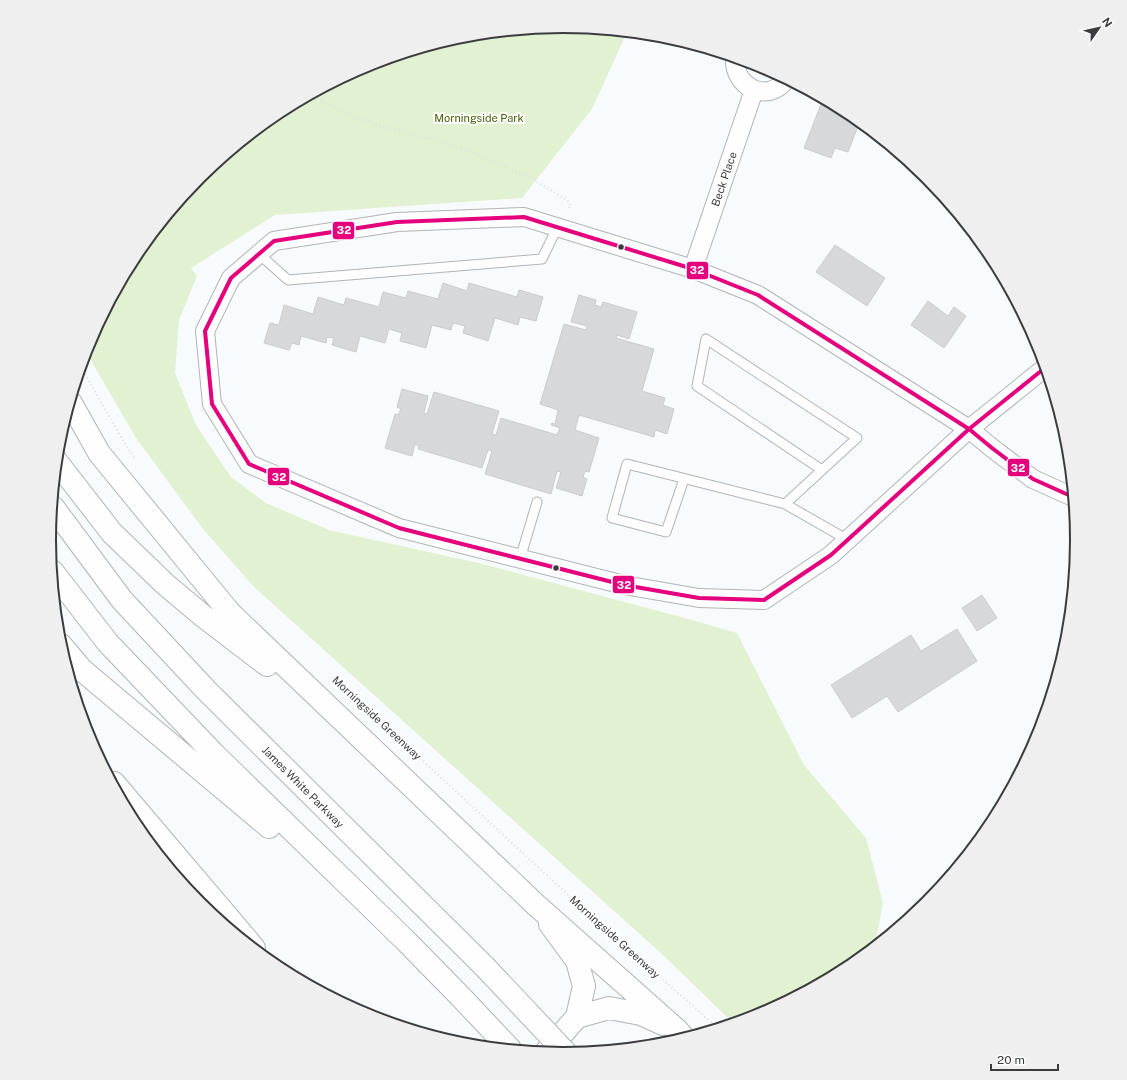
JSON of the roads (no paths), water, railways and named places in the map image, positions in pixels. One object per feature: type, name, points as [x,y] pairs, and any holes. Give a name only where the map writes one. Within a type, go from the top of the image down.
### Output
[{"type":"main road","points":[[74,410],[99,453],[230,613],[536,905],[680,1033]]},
{"type":"main road","points":[[62,468],[112,533],[165,584],[203,616],[358,735]]},
{"type":"main road","name":"James White Parkway","points":[[58,513],[122,600],[206,690],[485,967],[560,1047]]},
{"type":"main road","points":[[59,579],[108,643],[204,744],[407,942],[505,1044]]},
{"type":"main road","points":[[70,656],[82,670],[407,942]]},
{"type":"main road","points":[[128,800],[236,926]]},
{"type":"main road","points":[[536,905],[577,961],[584,986],[577,1017],[551,1047]]},
{"type":"main road","points":[[577,1017],[609,1008],[641,1014],[680,1033]]},
{"type":"street","points":[[735,63],[735,68],[739,78],[754,90],[770,90],[778,87],[782,83]]},
{"type":"street","name":"Beck Place","points":[[693,268],[754,90]]},
{"type":"street","points":[[1042,371],[969,428],[831,555],[764,600],[699,598],[624,585],[399,528],[249,464],[212,404],[205,331],[231,278],[274,241],[397,222],[524,218],[693,268],[758,295],[969,428],[992,448],[1033,479],[1068,496]]},
{"type":"lane","points":[[259,254],[288,280],[542,259],[557,228]]},
{"type":"lane","points":[[785,504],[857,438],[706,339],[697,386],[822,470]]},
{"type":"lane","points":[[684,479],[666,532],[612,518],[626,464],[785,504],[848,540]]},
{"type":"lane","points":[[520,559],[537,502]]},
{"type":"park label","name":"Morningside Park","points":[[479,118]]}]
